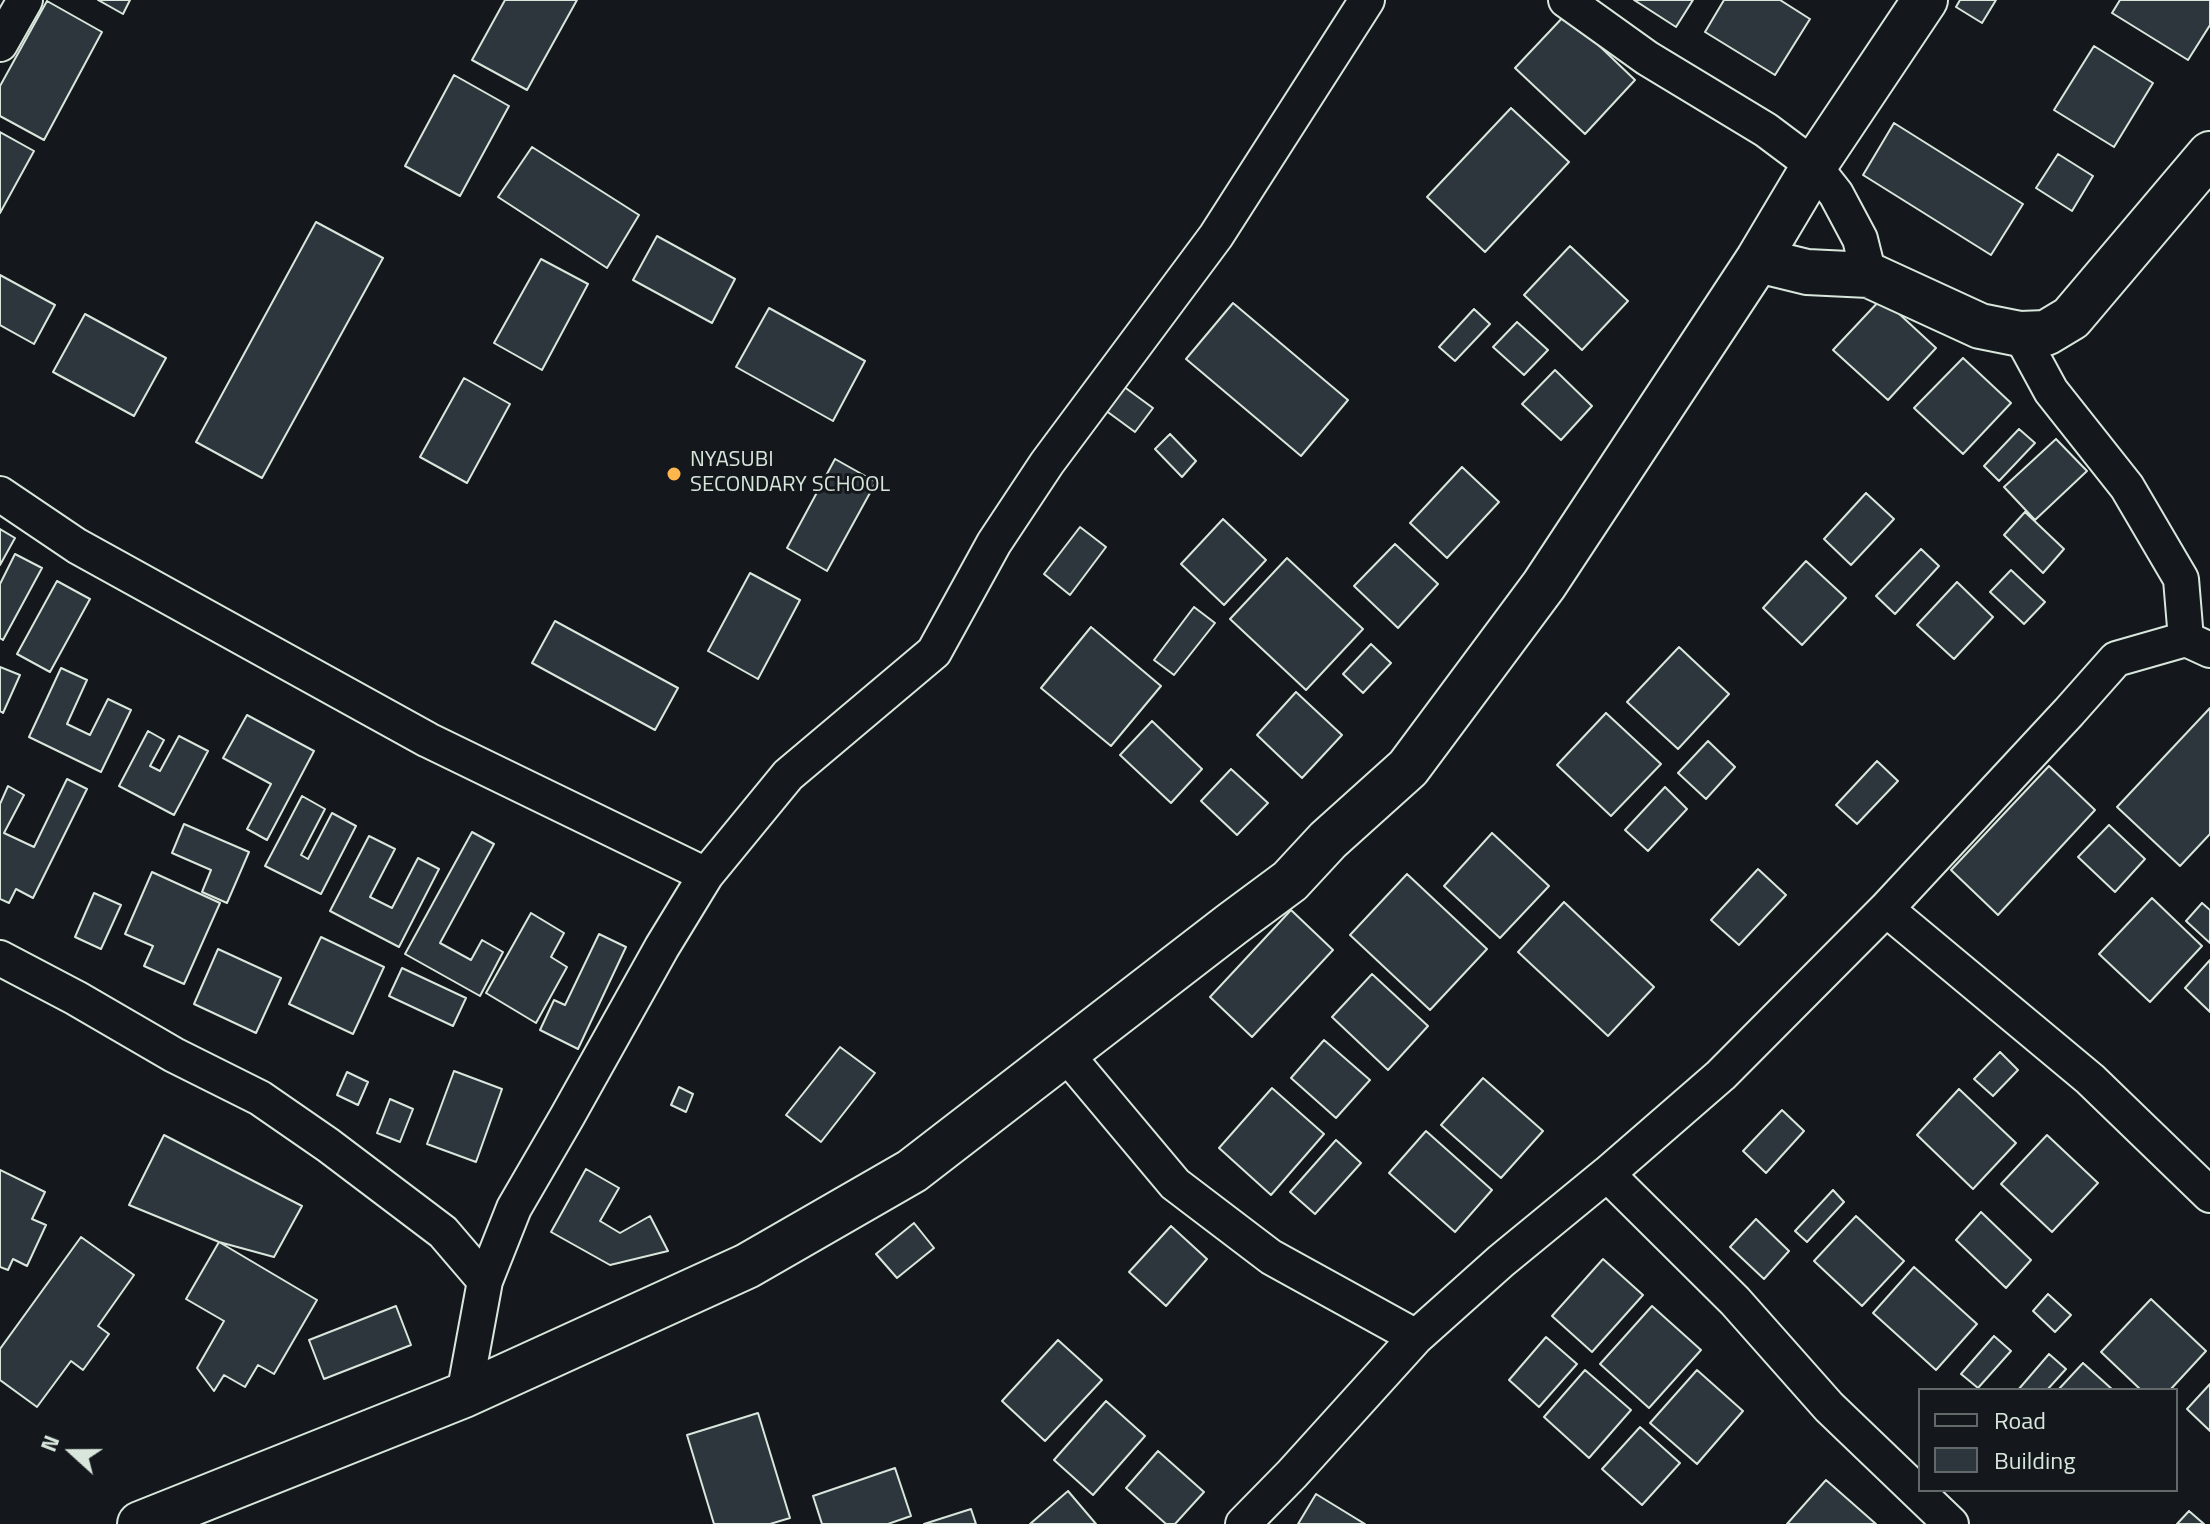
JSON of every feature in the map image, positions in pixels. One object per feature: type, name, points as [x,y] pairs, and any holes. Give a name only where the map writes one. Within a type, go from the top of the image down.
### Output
[{"type":"street","points":[[0,44],[25,0]]},
{"type":"street","points":[[464,1395],[485,1281],[514,1208],[706,875],[788,775],[934,652],[994,543],[1047,463],[1216,236],[1367,0]]},
{"type":"street","points":[[1566,0],[1647,58],[1766,130],[1814,166],[1836,194],[1860,239],[1869,275]]},
{"type":"street","points":[[140,1524],[464,1395],[747,1266],[912,1171],[1290,881],[1328,840],[1408,768],[1544,585],[1758,260],[1814,166],[1925,0]]},
{"type":"street","points":[[1758,260],[1807,272],[1869,275],[1980,326],[2020,334],[2046,333],[2071,318],[2210,154]]},
{"type":"street","points":[[1243,1524],[1416,1337],[1721,1075],[1886,909],[2116,659],[2198,644],[2181,579],[2127,487],[2051,391],[2020,334]]},
{"type":"street","points":[[0,494],[77,546],[428,740],[706,875]]},
{"type":"street","points":[[1886,909],[2090,1079],[2210,1195]]},
{"type":"street","points":[[0,958],[174,1055],[260,1098],[443,1232],[485,1281]]},
{"type":"street","points":[[1065,1053],[1175,1184],[1271,1257],[1416,1337]]},
{"type":"street","points":[[1607,1174],[1735,1301],[1829,1407],[1951,1524]]},
{"type":"building","points":[[98,0],[130,0],[123,14]]},
{"type":"building","points":[[505,0],[577,0],[527,90],[472,60]]},
{"type":"building","points":[[1634,0],[1693,0],[1676,27]]},
{"type":"building","points":[[1724,0],[1780,0],[1810,19],[1775,75],[1705,32]]},
{"type":"building","points":[[1960,0],[1996,0],[1982,23],[1956,7]]},
{"type":"building","points":[[2120,0],[2210,0],[2210,25],[2188,60],[2112,13]]},
{"type":"building","points":[[47,1],[102,32],[44,140],[0,116],[0,86]]},
{"type":"building","points":[[1566,14],[1635,80],[1585,134],[1515,68]]},
{"type":"building","points":[[2094,46],[2153,83],[2114,147],[2054,110]]},
{"type":"building","points":[[454,75],[509,106],[460,196],[405,166]]},
{"type":"building","points":[[1511,108],[1569,162],[1485,252],[1427,197]]},
{"type":"building","points":[[1894,123],[2023,204],[1991,255],[1863,175]]},
{"type":"building","points":[[0,132],[34,151],[0,213]]},
{"type":"building","points":[[532,147],[639,215],[607,268],[498,197]]},
{"type":"building","points":[[2058,154],[2093,176],[2072,211],[2036,188]]},
{"type":"building","points":[[316,222],[383,258],[262,478],[196,442]]},
{"type":"building","points":[[657,236],[735,279],[712,323],[633,280]]},
{"type":"building","points":[[1570,246],[1628,301],[1582,350],[1524,295]]},
{"type":"building","points":[[541,259],[588,284],[542,370],[494,343]]},
{"type":"building","points":[[0,275],[55,305],[34,344],[0,325]]},
{"type":"building","points":[[1882,298],[1936,348],[1888,400],[1833,350]]},
{"type":"building","points":[[1233,303],[1348,400],[1301,456],[1186,359]]},
{"type":"building","points":[[769,308],[865,361],[833,421],[736,367]]},
{"type":"building","points":[[1474,309],[1490,324],[1455,361],[1439,347]]},
{"type":"building","points":[[85,314],[166,358],[134,416],[53,372]]},
{"type":"building","points":[[1517,322],[1548,350],[1524,375],[1493,347]]},
{"type":"building","points":[[1963,358],[2011,403],[1963,454],[1914,408]]},
{"type":"building","points":[[1555,370],[1592,406],[1561,440],[1522,404]]},
{"type":"building","points":[[464,378],[510,404],[467,483],[420,457]]},
{"type":"building","points":[[1123,386],[1153,408],[1135,432],[1105,410]]},
{"type":"building","points":[[2019,429],[2035,443],[1999,481],[1984,466]]},
{"type":"building","points":[[1170,434],[1196,461],[1182,477],[1155,449]]},
{"type":"building","points":[[2056,439],[2087,471],[2035,520],[2004,487]]},
{"type":"building","points":[[835,459],[876,482],[827,571],[787,548]]},
{"type":"building","points":[[1462,467],[1499,502],[1447,558],[1410,523]]},
{"type":"building","points":[[1866,493],[1894,519],[1851,565],[1824,539]]},
{"type":"building","points":[[2025,512],[2064,549],[2043,573],[2004,535]]},
{"type":"building","points":[[1223,519],[1266,560],[1224,605],[1181,564]]},
{"type":"building","points":[[1080,527],[1106,547],[1070,595],[1044,574]]},
{"type":"building","points":[[0,529],[15,538],[0,565]]},
{"type":"building","points":[[1395,544],[1438,584],[1398,628],[1354,586]]},
{"type":"building","points":[[1921,549],[1939,566],[1895,614],[1876,596]]},
{"type":"building","points":[[15,554],[42,568],[3,640],[0,638],[0,584]]},
{"type":"building","points":[[1287,558],[1363,629],[1306,690],[1230,619]]},
{"type":"building","points":[[1806,561],[1846,598],[1802,645],[1763,608]]},
{"type":"building","points":[[2011,570],[2045,602],[2024,624],[1990,592]]},
{"type":"building","points":[[750,573],[800,600],[758,679],[708,651]]},
{"type":"building","points":[[57,581],[90,599],[50,672],[17,654]]},
{"type":"building","points":[[1957,582],[1993,617],[1954,659],[1917,625]]},
{"type":"building","points":[[1194,607],[1215,623],[1174,675],[1154,660]]},
{"type":"building","points":[[555,621],[678,688],[655,730],[532,663]]},
{"type":"building","points":[[1091,627],[1161,686],[1111,746],[1041,688]]},
{"type":"building","points":[[1371,644],[1391,663],[1363,693],[1343,674]]},
{"type":"building","points":[[1679,647],[1729,694],[1678,749],[1627,702]]},
{"type":"building","points":[[0,667],[20,675],[3,713],[0,711]]},
{"type":"building","points":[[61,668],[87,680],[67,724],[90,735],[108,699],[131,710],[101,772],[29,737]]},
{"type":"building","points":[[1296,692],[1342,735],[1302,778],[1257,735]]},
{"type":"building","points":[[2210,708],[2210,834],[2180,866],[2117,807]]},
{"type":"building","points":[[1606,713],[1661,764],[1611,816],[1557,765]]},
{"type":"building","points":[[247,715],[314,751],[267,840],[247,829],[271,784],[223,758]]},
{"type":"building","points":[[1152,721],[1202,769],[1171,803],[1120,755]]},
{"type":"building","points":[[148,731],[164,740],[150,766],[160,771],[179,736],[208,751],[174,815],[119,786]]},
{"type":"building","points":[[1708,741],[1735,767],[1706,799],[1678,773]]},
{"type":"building","points":[[1877,761],[1898,781],[1857,824],[1836,805]]},
{"type":"building","points":[[2049,766],[2095,810],[1998,915],[1951,870]]},
{"type":"building","points":[[1231,769],[1268,803],[1237,835],[1201,801]]},
{"type":"building","points":[[67,779],[87,789],[33,898],[16,889],[9,903],[0,899],[0,804],[8,786],[24,795],[4,833],[34,847]]},
{"type":"building","points":[[1665,787],[1687,809],[1648,851],[1625,830]]},
{"type":"building","points":[[302,796],[325,809],[301,855],[308,859],[332,813],[356,826],[321,894],[265,866]]},
{"type":"building","points":[[184,824],[249,852],[227,903],[202,892],[211,870],[172,853]]},
{"type":"building","points":[[2109,825],[2145,859],[2115,892],[2078,857]]},
{"type":"building","points":[[472,832],[494,844],[440,943],[471,960],[482,940],[503,952],[480,996],[405,954]]},
{"type":"building","points":[[1492,833],[1549,886],[1500,938],[1444,886]]},
{"type":"building","points":[[369,836],[395,849],[370,897],[392,908],[418,858],[439,869],[399,947],[330,911]]},
{"type":"building","points":[[1758,869],[1786,895],[1739,945],[1711,920]]},
{"type":"building","points":[[152,872],[220,903],[184,984],[144,966],[153,946],[125,934]]},
{"type":"building","points":[[1407,874],[1487,949],[1430,1010],[1350,935]]},
{"type":"building","points":[[94,893],[121,905],[101,949],[75,937]]},
{"type":"building","points":[[2152,898],[2202,946],[2150,1002],[2099,954]]},
{"type":"building","points":[[1564,902],[1654,987],[1608,1036],[1518,952]]},
{"type":"building","points":[[2202,903],[2210,910],[2210,943],[2186,921]]},
{"type":"building","points":[[1291,910],[1333,950],[1252,1037],[1210,997]]},
{"type":"building","points":[[531,913],[564,933],[551,957],[567,967],[536,1023],[486,993]]},
{"type":"building","points":[[599,934],[626,947],[578,1049],[540,1030],[554,1000],[565,1005]]},
{"type":"building","points":[[321,937],[384,967],[353,1034],[289,1004]]},
{"type":"building","points":[[218,949],[281,978],[256,1033],[194,1004]]},
{"type":"building","points":[[2210,960],[2210,1012],[2185,988]]},
{"type":"building","points":[[402,968],[466,998],[453,1026],[389,996]]},
{"type":"building","points":[[1372,974],[1428,1026],[1388,1070],[1332,1017]]},
{"type":"building","points":[[1324,1040],[1370,1080],[1336,1118],[1291,1078]]},
{"type":"building","points":[[840,1047],[875,1073],[821,1142],[786,1115]]},
{"type":"building","points":[[2000,1052],[2018,1070],[1993,1096],[1974,1079]]},
{"type":"building","points":[[454,1071],[502,1089],[476,1162],[427,1144]]},
{"type":"building","points":[[347,1072],[368,1082],[358,1105],[337,1095]]},
{"type":"building","points":[[1483,1078],[1543,1131],[1501,1178],[1441,1125]]},
{"type":"building","points":[[679,1087],[693,1094],[686,1112],[671,1105]]},
{"type":"building","points":[[1272,1088],[1324,1134],[1271,1195],[1219,1148]]},
{"type":"building","points":[[1959,1089],[2016,1143],[1973,1189],[1917,1135]]},
{"type":"building","points":[[390,1099],[413,1109],[400,1142],[377,1133]]},
{"type":"building","points":[[1782,1110],[1804,1131],[1766,1173],[1743,1151]]},
{"type":"building","points":[[1426,1131],[1492,1190],[1455,1232],[1389,1173]]},
{"type":"building","points":[[164,1135],[302,1206],[274,1257],[219,1242],[129,1205]]},
{"type":"building","points":[[2047,1135],[2098,1183],[2052,1232],[2001,1184]]},
{"type":"building","points":[[1336,1140],[1361,1163],[1315,1214],[1290,1192]]},
{"type":"building","points":[[586,1169],[619,1188],[600,1221],[620,1233],[650,1216],[668,1251],[610,1265],[551,1232]]},
{"type":"building","points":[[0,1170],[45,1192],[32,1219],[46,1225],[27,1266],[13,1259],[8,1270],[0,1267]]},
{"type":"building","points":[[1833,1190],[1844,1202],[1807,1242],[1795,1231]]},
{"type":"building","points":[[1981,1212],[2031,1260],[2006,1288],[1956,1240]]},
{"type":"building","points":[[1856,1216],[1904,1261],[1862,1306],[1814,1261]]},
{"type":"building","points":[[1756,1219],[1789,1251],[1764,1279],[1730,1247]]},
{"type":"building","points":[[914,1223],[934,1248],[897,1278],[876,1254]]},
{"type":"building","points":[[1171,1226],[1207,1259],[1166,1306],[1129,1272]]},
{"type":"building","points":[[81,1237],[134,1275],[98,1326],[109,1334],[83,1370],[71,1361],[37,1407],[0,1380],[0,1349]]},
{"type":"building","points":[[219,1242],[317,1300],[274,1374],[258,1365],[245,1387],[224,1375],[214,1391],[197,1368],[224,1321],[186,1299]]},
{"type":"building","points":[[1603,1259],[1643,1295],[1592,1352],[1552,1316]]},
{"type":"building","points":[[1914,1267],[1977,1324],[1936,1370],[1873,1313]]},
{"type":"building","points":[[2048,1294],[2071,1315],[2055,1332],[2033,1311]]},
{"type":"building","points":[[2151,1299],[2206,1351],[2172,1388],[2139,1388],[2101,1352]]},
{"type":"building","points":[[396,1306],[411,1345],[324,1379],[309,1340]]},
{"type":"building","points":[[1652,1306],[1701,1350],[1649,1408],[1600,1364]]},
{"type":"building","points":[[1994,1336],[2011,1351],[1978,1388],[1961,1374]]},
{"type":"building","points":[[1546,1337],[1577,1364],[1539,1407],[1509,1380]]},
{"type":"building","points":[[1058,1340],[1102,1380],[1045,1441],[1002,1401]]},
{"type":"building","points":[[2049,1354],[2066,1369],[2049,1388],[2020,1388]]},
{"type":"building","points":[[2083,1363],[2111,1388],[2060,1388]]},
{"type":"building","points":[[1585,1370],[1631,1410],[1589,1458],[1544,1417]]},
{"type":"building","points":[[1697,1370],[1743,1411],[1697,1464],[1650,1423]]},
{"type":"building","points":[[2210,1384],[2210,1431],[2187,1409]]},
{"type":"building","points":[[1106,1401],[1145,1436],[1093,1495],[1054,1460]]},
{"type":"building","points":[[758,1413],[790,1518],[770,1524],[714,1524],[687,1435]]},
{"type":"building","points":[[1640,1427],[1680,1463],[1642,1505],[1602,1469]]},
{"type":"building","points":[[1158,1451],[1204,1492],[1175,1524],[1166,1524],[1126,1488]]},
{"type":"building","points":[[895,1468],[911,1516],[888,1524],[822,1524],[813,1496]]},
{"type":"building","points":[[1826,1480],[1876,1524],[1787,1524]]},
{"type":"building","points":[[1068,1491],[1096,1524],[1030,1524]]},
{"type":"building","points":[[1316,1494],[1365,1524],[1298,1524]]},
{"type":"building","points":[[971,1509],[976,1524],[924,1524]]},
{"type":"building","points":[[2189,1511],[2204,1524],[2177,1524]]},
{"type":"place","name":"NYASUBI SECONDARY SCHOOL","points":[[674,474]]}]
